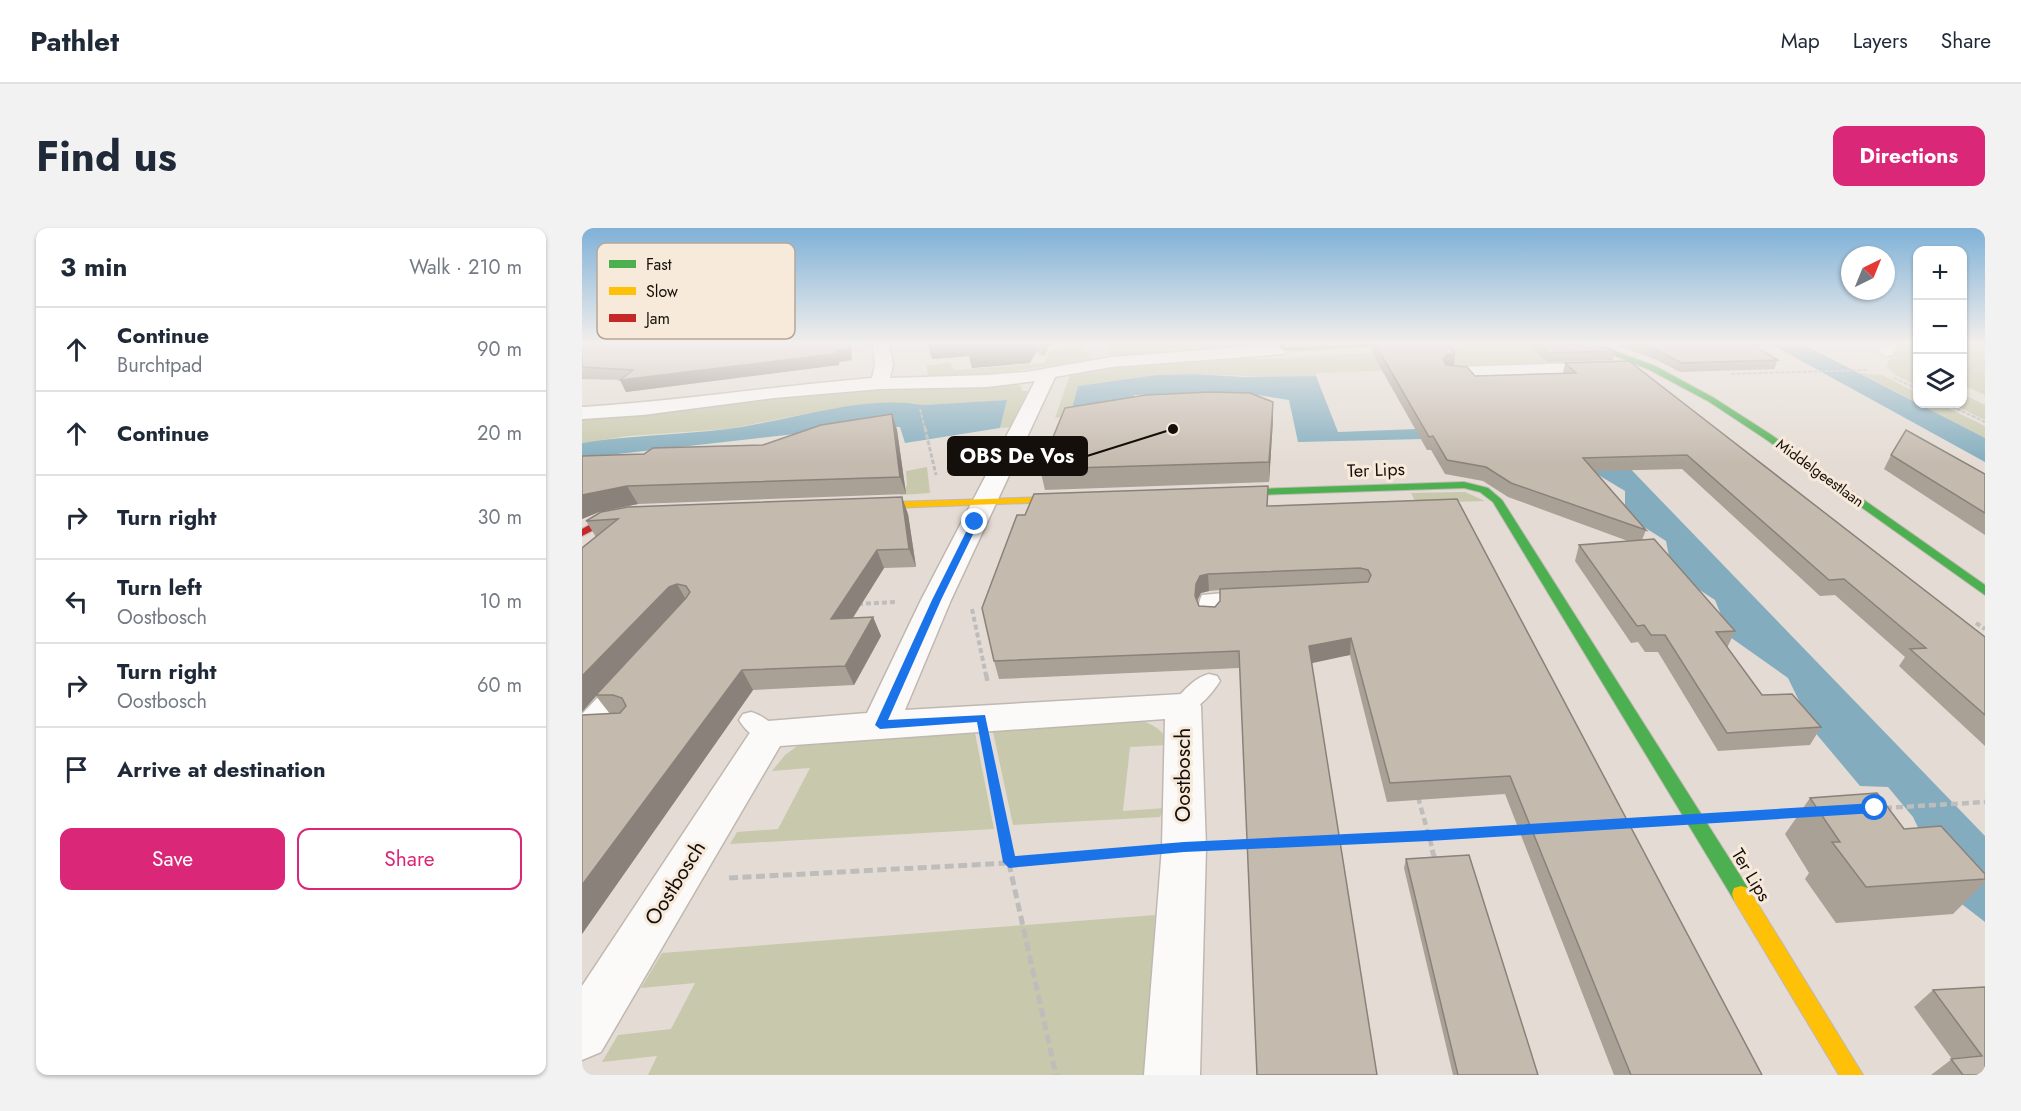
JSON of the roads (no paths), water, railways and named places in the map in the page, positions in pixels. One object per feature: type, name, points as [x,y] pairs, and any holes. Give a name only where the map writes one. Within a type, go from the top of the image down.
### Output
[{"type":"street","points":[[585,408],[643,409],[825,384]]},
{"type":"street","points":[[880,725],[936,600],[1043,384]]},
{"type":"street","name":"Middelgeestlaan","points":[[1681,384],[1752,424],[1985,591]]},
{"type":"street","name":"Ter Lips","points":[[1214,494],[1464,485],[1484,490],[1497,500],[1852,1075]]},
{"type":"street","points":[[852,507],[1095,498]]},
{"type":"street","points":[[582,533],[592,525],[614,517],[650,513]]},
{"type":"street","name":"Oostbosch","points":[[582,1033],[676,881],[759,727],[880,725],[1183,706],[1184,847],[1172,1075]]},
{"type":"lane","points":[[1209,618],[1209,599],[1267,597]]},
{"type":"lane","points":[[616,726],[585,726],[641,664]]},
{"type":"lane","points":[[1183,706],[1209,681]]},
{"type":"water","points":[[1096,384],[1319,384],[1338,432],[1574,423],[1591,428],[1985,836],[1985,922],[1950,895],[1913,817],[1888,787],[1860,786],[1813,730],[1788,678],[1730,637],[1715,600],[1672,572],[1666,541],[1625,515],[1625,491],[1590,470],[1544,436],[1298,442],[1289,400],[1245,393],[1134,395],[1137,404],[1070,415],[1078,386]]},
{"type":"water","points":[[1843,384],[1879,384],[1913,401],[1913,408],[1927,408],[1985,438],[1985,462]]},
{"type":"water","points":[[1007,400],[1000,428],[905,443],[900,427],[857,427],[582,458],[582,443],[728,429],[851,406],[876,403],[923,405]]},
{"type":"place","name":"OBS De Vos","points":[[1173,429]]}]
